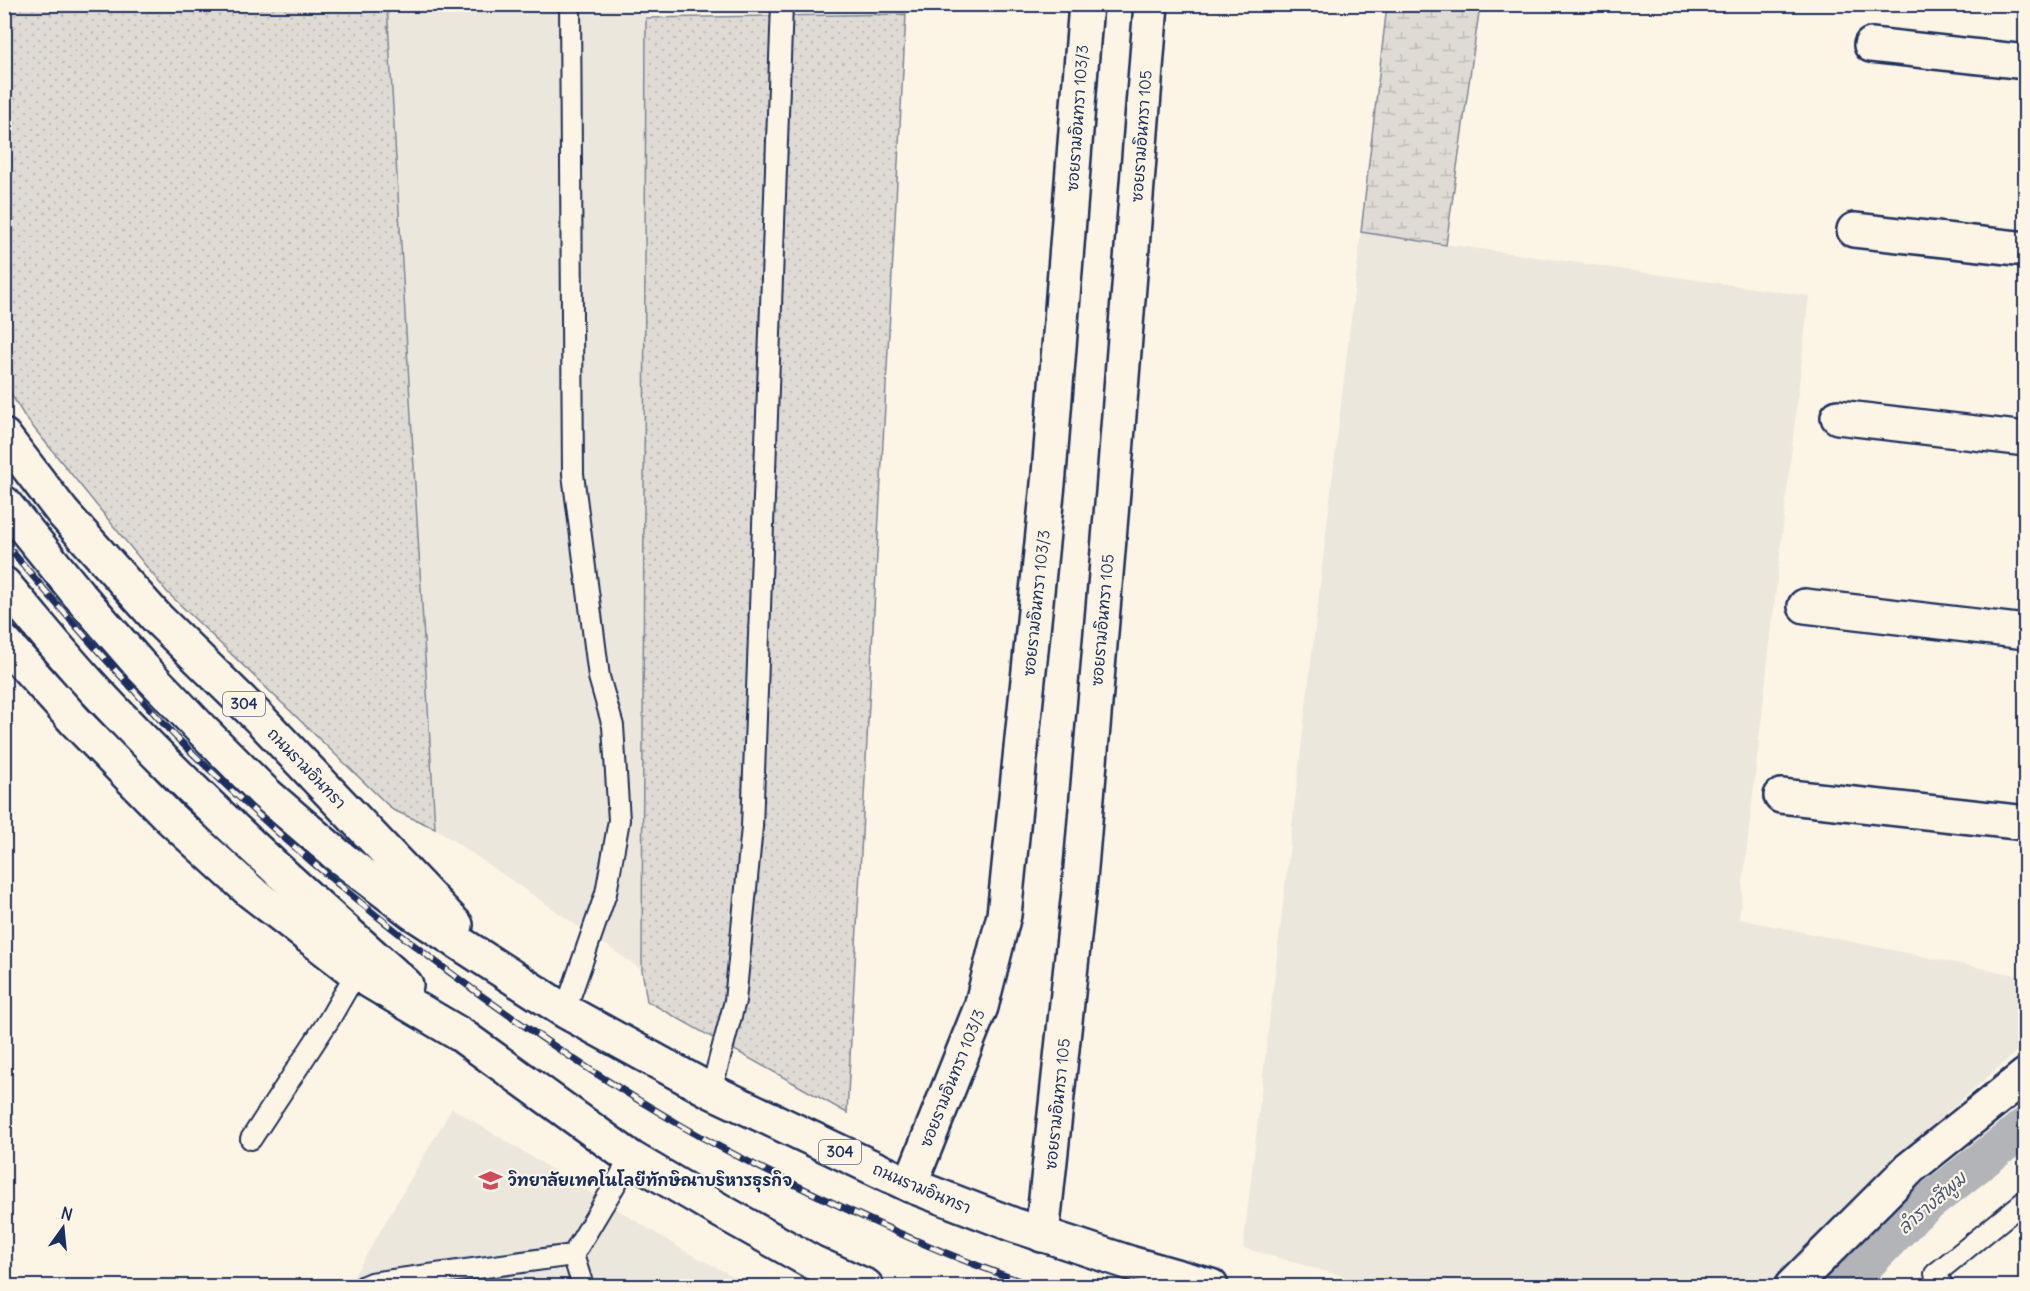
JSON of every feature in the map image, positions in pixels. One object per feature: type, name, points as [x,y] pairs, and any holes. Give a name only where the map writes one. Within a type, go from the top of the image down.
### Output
[{"type":"main road","name":"ซอยรามอินทรา 103/3","points":[[910,1185],[981,1007],[1004,915],[1049,474],[1086,4]]},
{"type":"main road","name":"ซอยรามอินทรา 105","points":[[1042,1235],[1079,891],[1151,4]]},
{"type":"main road","points":[[1871,45],[2025,62]]},
{"type":"main road","points":[[1854,230],[2025,249]]},
{"type":"main road","points":[[1838,417],[2025,439]]},
{"type":"main road","name":"ถนนรามอินทรา","points":[[4,436],[63,513],[157,618],[261,720],[493,964]]},
{"type":"main road","name":"ถนนรามอินทรา","points":[[4,503],[140,664],[210,738],[283,808],[336,854],[413,913],[565,1011],[711,1091],[910,1185],[1042,1235],[1211,1287]]},
{"type":"main road","points":[[4,584],[96,691],[242,836],[461,1035]]},
{"type":"main road","points":[[1805,606],[2025,632]]},
{"type":"main road","points":[[4,642],[76,722],[170,818],[250,891],[356,973],[461,1035],[631,1158],[812,1262],[866,1287]]},
{"type":"main road","points":[[1781,796],[2025,823]]},
{"type":"main road","points":[[1792,1287],[1910,1168],[2025,1075]]},
{"type":"lane","points":[[565,1011],[606,893],[619,820],[613,726],[599,676],[573,474],[570,4]]},
{"type":"lane","points":[[711,1091],[735,1001],[752,827],[782,4]]},
{"type":"lane","points":[[251,1139],[356,973]]},
{"type":"lane","points":[[583,1287],[573,1255],[631,1158]]},
{"type":"lane","points":[[1943,1287],[1935,1274],[2025,1200]]},
{"type":"lane","points":[[364,1287],[371,1283],[573,1255]]},
{"type":"shaded area","points":[[387,5],[646,5],[642,970],[435,828]]},
{"type":"shaded area","points":[[1361,232],[1809,296],[1739,919],[2025,977],[2025,1044],[1884,1168],[1770,1286],[1377,1286],[1243,1248]]},
{"type":"shaded area","name":"วิทยาลัยเทคโนโลยีทักษิณาบริหารธุรกิจ","points":[[452,1108],[685,1251],[752,1286],[348,1286]]},
{"type":"green space","points":[[5,4],[387,5],[435,828],[393,810],[167,592],[25,417],[5,384]]},
{"type":"green space","points":[[1387,5],[1480,5],[1446,245],[1361,232]]},
{"type":"green space","points":[[906,14],[847,1113],[647,1001],[642,970],[646,18]]},
{"type":"waterway","name":"ลำรางสีพูม","points":[[1844,1286],[1915,1213],[2026,1126]]},
{"type":"railway","points":[[4,542],[180,741],[296,848],[419,949],[483,996],[614,1085],[722,1148],[891,1229],[962,1260],[1035,1286]]},
{"type":"place","name":"วิทยาลัยเทคโนโลยีทักษิณาบริหารธุรกิจ","points":[[490,1180]]}]
